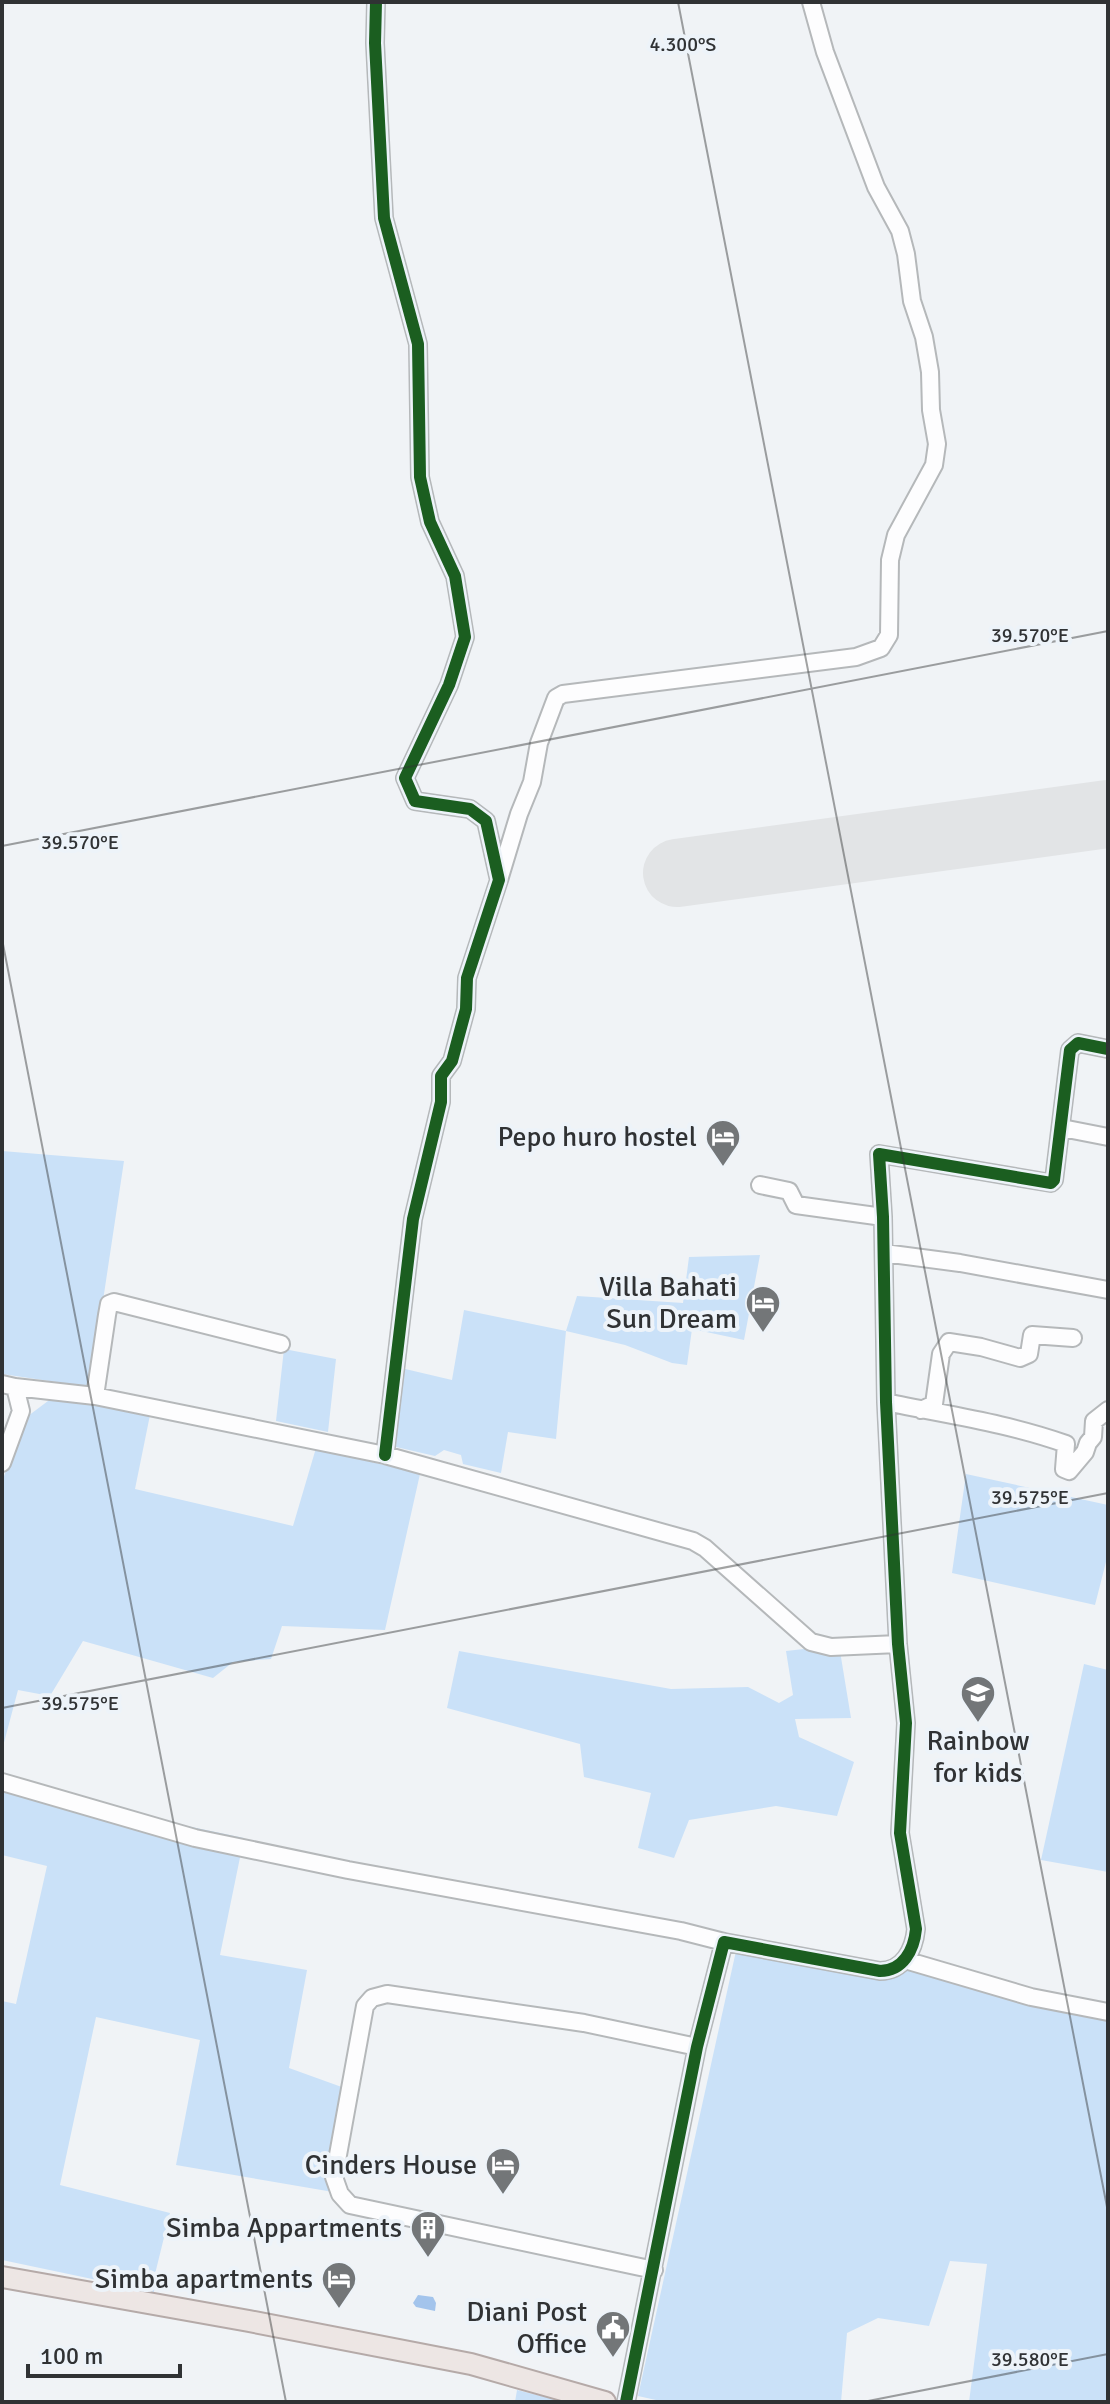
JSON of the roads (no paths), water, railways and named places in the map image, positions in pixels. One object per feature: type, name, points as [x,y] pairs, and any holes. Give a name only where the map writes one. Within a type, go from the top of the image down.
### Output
[{"type":"main road","points":[[2,2277],[471,2364],[605,2402]]},
{"type":"street","points":[[376,2],[375,43],[384,218],[418,344],[420,477],[430,522],[455,576],[465,637],[449,685],[405,778],[415,801],[470,809],[486,821],[499,880]]},
{"type":"street","points":[[385,1455],[413,1219],[441,1102],[441,1076],[452,1061],[466,1009],[467,978],[532,782],[539,743],[556,698],[563,694],[715,673],[856,657],[881,648],[889,635],[890,560],[896,535],[934,465],[937,444],[931,410],[930,372],[924,337],[912,301],[900,231],[876,187],[825,52],[811,2]]},
{"type":"street","points":[[2,1782],[195,1838],[348,1870],[681,1931],[724,1942],[880,1971],[894,1969],[905,1960],[915,1941],[916,1929],[900,1833],[906,1749],[886,1402],[879,1154],[1049,1184],[1054,1180],[1073,1046],[1081,1043],[1108,1049]]},
{"type":"street","points":[[1062,1128],[1108,1137]]},
{"type":"street","points":[[760,1185],[789,1191],[796,1205],[883,1217]]},
{"type":"street","points":[[884,1253],[960,1263],[1108,1290]]},
{"type":"street","points":[[95,1396],[109,1304],[114,1302],[281,1344]]},
{"type":"street","points":[[921,1410],[934,1404],[941,1354],[949,1342],[1020,1358],[1029,1354],[1032,1335],[1073,1338]]},
{"type":"street","points":[[8,1386],[95,1396],[385,1455],[693,1541],[705,1548],[811,1642],[820,1646],[898,1644]]},
{"type":"street","points":[[8,1386],[21,1411]]},
{"type":"street","points":[[2,1463],[21,1411],[51,1391]]},
{"type":"street","points":[[886,1402],[1017,1428],[1066,1444],[1064,1469],[1069,1471],[1093,1437],[1094,1421],[1108,1410]]},
{"type":"street","points":[[626,2402],[697,2047],[724,1942]]},
{"type":"street","points":[[905,1960],[1031,1997],[1108,2012]]},
{"type":"street","points":[[654,2270],[350,2205],[340,2194],[334,2177],[365,2006],[372,1998],[387,1994],[584,2023],[697,2047]]},
{"type":"water","points":[[418,2295],[433,2297],[435,2311],[416,2307],[413,2303]]},
{"type":"place","name":"Pepo huro hostel","points":[[723,1168]]},
{"type":"place","name":"Villa Bahati Sun Dream","points":[[763,1334]]},
{"type":"place","name":"Rainbow for kids","points":[[978,1724]]},
{"type":"place","name":"Cinders House","points":[[503,2196]]},
{"type":"place","name":"Simba Appartments","points":[[428,2259]]},
{"type":"place","name":"Simba apartments","points":[[339,2310]]},
{"type":"place","name":"Diani Post Office","points":[[613,2359]]}]
